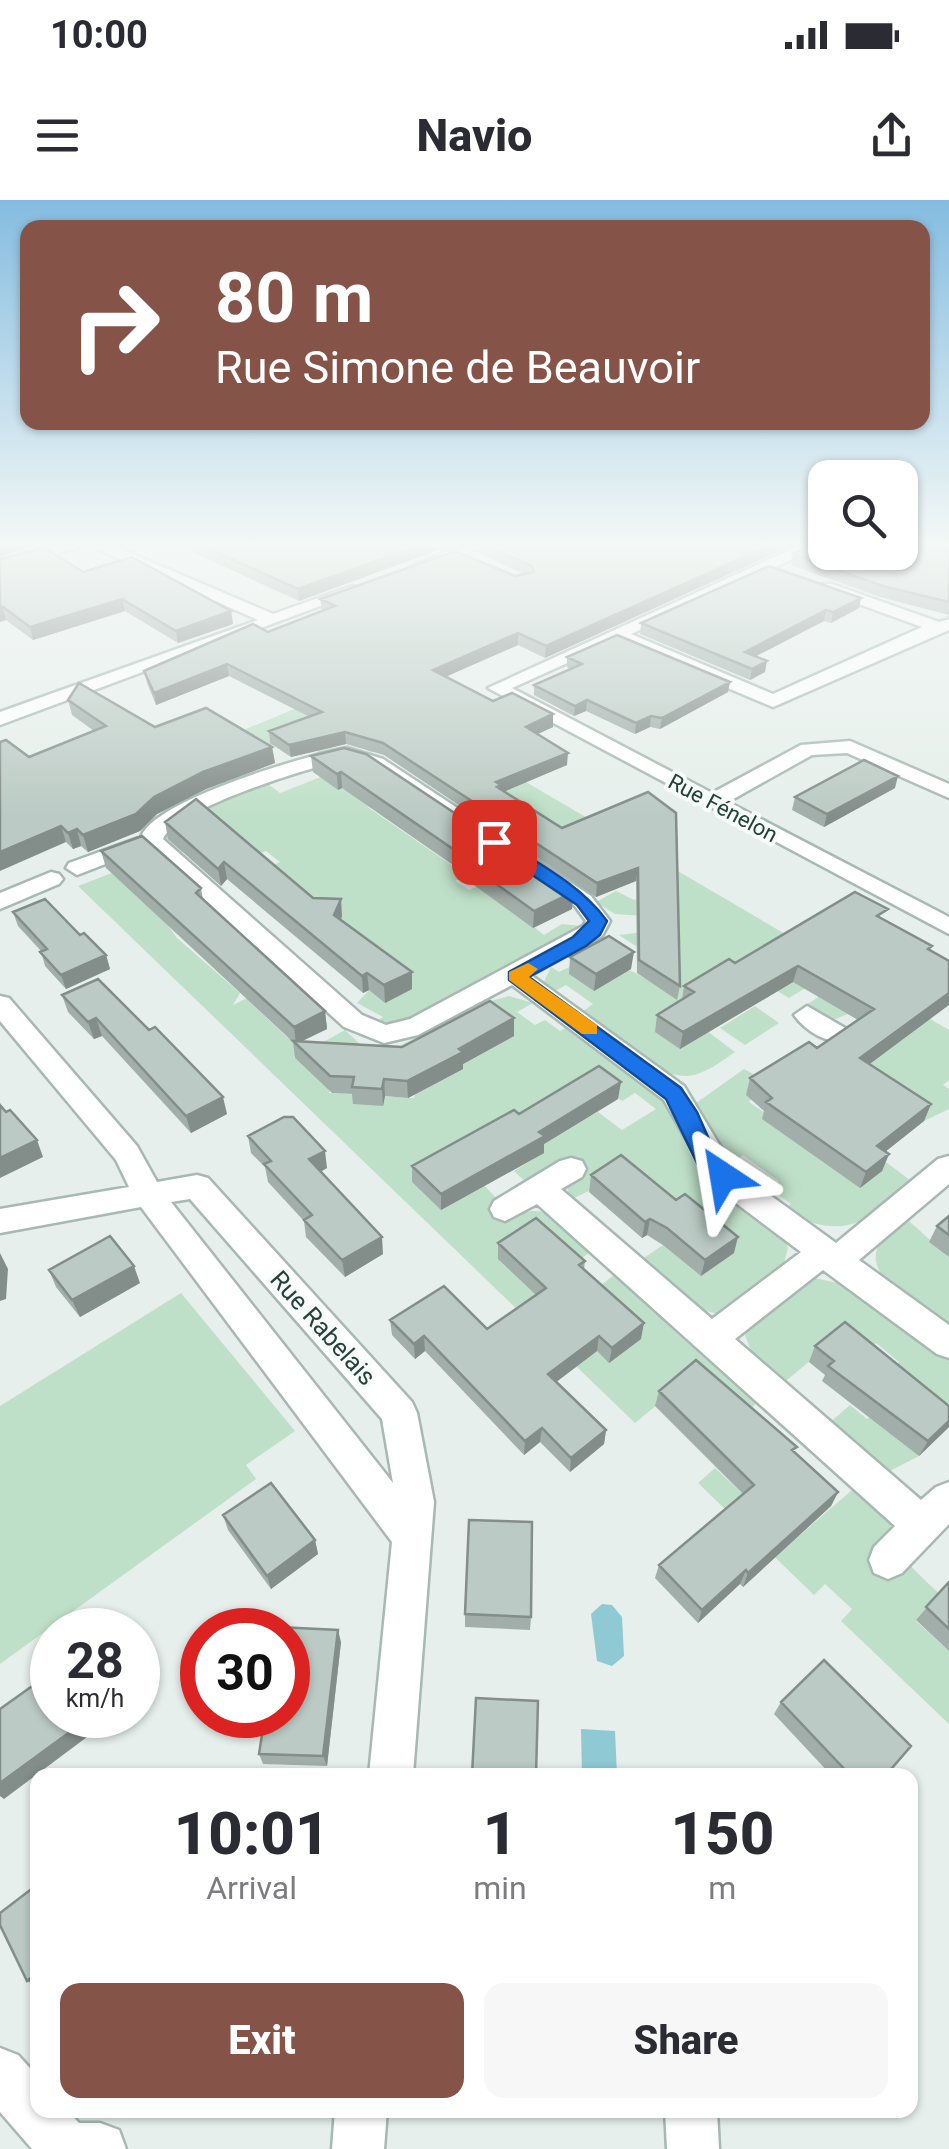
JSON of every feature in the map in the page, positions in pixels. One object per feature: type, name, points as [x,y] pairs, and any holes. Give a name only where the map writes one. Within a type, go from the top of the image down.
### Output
[{"type":"street","points":[[0,719],[235,634]]},
{"type":"street","points":[[616,634],[773,701],[926,634]]},
{"type":"street","name":"Rue Fénelon","points":[[616,634],[497,688],[949,927]]},
{"type":"street","points":[[712,802],[808,749],[850,747],[949,792]]},
{"type":"street","points":[[77,868],[152,838],[162,822],[175,815],[300,766],[331,755],[362,757],[594,911],[598,921],[593,931],[516,976],[403,1032],[384,1034],[366,1029],[160,852],[152,838]]},
{"type":"street","points":[[0,902],[51,879]]},
{"type":"street","points":[[516,976],[674,1093],[706,1159],[723,1176],[949,1344]]},
{"type":"street","points":[[0,1004],[127,1154],[148,1194]]},
{"type":"street","points":[[807,1016],[836,1034]]},
{"type":"street","points":[[505,1209],[571,1168]]},
{"type":"street","points":[[712,1338],[949,1168]]},
{"type":"street","name":"Rue Rabelais","points":[[0,1221],[197,1186],[399,1413],[415,1502],[392,1768]]},
{"type":"street","points":[[539,1188],[712,1338],[936,1512],[888,1560]]},
{"type":"street","name":"Rue Rabelais","points":[[148,1194],[412,1537]]},
{"type":"street","points":[[0,2073],[30,2107]]},
{"type":"street","points":[[40,2118],[67,2148],[100,2149]]},
{"type":"street","points":[[358,2149],[360,2118]]},
{"type":"street","points":[[692,2118],[694,2149]]},
{"type":"green space","points":[[357,683],[949,1030],[949,1080],[943,1085],[949,1089],[949,1109],[924,1121],[897,1103],[879,1157],[914,1183],[854,1224],[823,1225],[784,1210],[791,1204],[777,1194],[769,1200],[763,1194],[779,1181],[743,1155],[726,1167],[707,1135],[696,1103],[744,1069],[767,1081],[749,1102],[778,1122],[866,1022],[848,1014],[828,1022],[803,1007],[840,983],[807,987],[789,998],[776,990],[707,1031],[735,1052],[700,1073],[675,1075],[646,1062],[579,1014],[593,1004],[566,985],[550,994],[543,984],[551,967],[559,972],[581,964],[603,963],[646,979],[666,966],[619,935],[643,932],[644,916],[615,914],[596,902],[616,891],[634,900],[652,890],[391,744],[371,753],[362,747],[389,724],[320,753],[306,744],[287,740],[261,750],[147,770]]},
{"type":"green space","points":[[326,775],[350,785],[369,808],[466,875],[455,881],[469,890],[481,885],[544,935],[562,924],[581,926],[576,933],[414,1019],[397,1023],[377,1021],[383,1017],[357,1003],[369,990],[385,1002],[413,988],[270,867],[280,862],[266,851],[243,855],[198,850],[176,854],[166,844],[165,836],[184,818],[268,784],[280,793]]},
{"type":"green space","points":[[120,858],[177,938],[240,993],[233,1005],[259,992],[255,1007],[288,1038],[301,1032],[308,1038],[301,1042],[307,1049],[294,1057],[309,1071],[320,1044],[345,1030],[363,1047],[335,1066],[329,1093],[414,1098],[419,1072],[396,1048],[420,1035],[452,1060],[470,1043],[483,1053],[503,1042],[493,1015],[480,1004],[509,996],[533,1003],[517,1012],[535,1025],[545,1020],[560,1031],[567,1027],[664,1100],[695,1163],[708,1178],[783,1236],[788,1248],[782,1269],[718,1314],[691,1307],[639,1261],[669,1241],[677,1256],[701,1276],[733,1253],[597,1187],[570,1200],[567,1187],[587,1170],[574,1160],[530,1186],[514,1171],[543,1153],[484,1185],[501,1203],[492,1209],[506,1221],[532,1211],[543,1212],[562,1222],[593,1250],[571,1266],[545,1304],[584,1360],[597,1351],[610,1363],[591,1293],[618,1272],[761,1398],[741,1419],[692,1376],[635,1423],[78,886],[112,873],[104,864]],"holes":[[[593,1079],[622,1101],[635,1093],[656,1109],[622,1130],[598,1112],[578,1123]]]},
{"type":"green space","points":[[755,1006],[779,1023],[745,1045],[720,1028]]},
{"type":"green space","points":[[909,1221],[949,1257],[949,1331],[899,1295],[879,1270],[879,1245]]},
{"type":"green space","points":[[815,1278],[846,1285],[949,1358],[949,1428],[884,1375],[899,1362],[876,1343],[861,1356],[838,1338],[782,1384],[754,1359],[745,1335],[750,1324]]},
{"type":"green space","points":[[181,1293],[295,1431],[246,1465],[256,1479],[77,1608],[30,1608],[30,1642],[0,1664],[0,1406]]},
{"type":"green space","points":[[850,1405],[867,1419],[875,1412],[919,1456],[886,1473],[828,1424]]},
{"type":"green space","points":[[715,1468],[793,1541],[859,1484],[891,1516],[900,1551],[940,1594],[916,1621],[949,1651],[949,1724],[841,1621],[852,1609],[825,1584],[814,1595],[698,1483]]},
{"type":"water","points":[[602,1604],[612,1605],[622,1617],[624,1656],[612,1666],[597,1661],[591,1614]]},
{"type":"water","points":[[581,1729],[615,1731],[617,1768],[582,1768]]},
{"type":"building","points":[[230,634],[516,634],[433,670],[493,701],[512,693],[553,714],[526,727],[568,753],[496,782],[501,785],[497,787],[562,828],[648,792],[676,813],[680,986],[639,960],[638,868],[597,883],[383,743],[345,732],[289,745],[269,731],[322,712],[227,664],[154,693],[144,671]]},
{"type":"building","points":[[520,634],[573,634],[546,646]]},
{"type":"building","points":[[667,634],[780,634],[745,652],[767,661],[752,669]]},
{"type":"building","points":[[617,635],[730,682],[662,718],[651,716],[636,723],[587,700],[575,706],[534,685],[582,664],[567,657]]},
{"type":"building","points":[[79,683],[155,727],[206,708],[272,747],[203,772],[154,797],[136,814],[83,835],[77,829],[68,833],[61,826],[0,852],[0,742],[6,740],[29,757],[106,726],[68,700]]},
{"type":"building","points":[[344,748],[366,754],[573,892],[534,911],[463,860],[466,858],[341,772],[337,774],[311,756]]},
{"type":"building","points":[[864,760],[898,776],[827,814],[795,797]]},
{"type":"building","points":[[196,799],[313,898],[341,899],[334,915],[412,972],[384,985],[367,973],[362,976],[224,862],[218,869],[165,822]]},
{"type":"building","points":[[142,836],[201,888],[196,893],[325,1011],[294,1027],[101,851]]},
{"type":"building","points":[[855,892],[888,909],[877,916],[932,946],[928,949],[949,961],[949,993],[860,1058],[931,1104],[877,1146],[889,1154],[866,1172],[766,1102],[772,1098],[750,1078],[809,1042],[817,1048],[874,1009],[798,966],[683,1032],[657,1015],[694,992],[684,986],[729,959],[735,963]]},
{"type":"building","points":[[45,899],[106,955],[61,975],[40,952],[47,949],[13,912]]},
{"type":"building","points":[[609,936],[634,952],[596,974],[570,957]]},
{"type":"building","points":[[98,979],[149,1030],[155,1027],[223,1097],[186,1116],[96,1018],[88,1022],[62,995]]},
{"type":"building","points":[[490,1001],[514,1018],[459,1049],[463,1052],[407,1081],[384,1079],[382,1089],[352,1087],[354,1077],[330,1076],[293,1041],[402,1047]]},
{"type":"building","points":[[599,1066],[621,1082],[539,1132],[545,1136],[441,1194],[412,1166],[514,1110],[519,1114]]},
{"type":"building","points":[[0,1105],[6,1112],[10,1110],[37,1140],[0,1158]]},
{"type":"building","points":[[284,1117],[293,1117],[325,1151],[309,1159],[382,1237],[342,1260],[304,1220],[312,1215],[264,1164],[271,1161],[248,1136]]},
{"type":"building","points":[[621,1155],[676,1200],[685,1194],[738,1237],[705,1260],[667,1228],[650,1219],[645,1222],[591,1175]]},
{"type":"building","points":[[949,1216],[949,1235],[937,1226]]},
{"type":"building","points":[[536,1218],[585,1261],[579,1265],[644,1323],[612,1348],[599,1336],[548,1374],[606,1430],[571,1458],[542,1428],[525,1441],[424,1336],[414,1344],[390,1320],[444,1286],[487,1329],[546,1288],[498,1243]]},
{"type":"building","points":[[110,1236],[134,1266],[72,1300],[49,1270]]},
{"type":"building","points":[[845,1322],[949,1406],[949,1421],[928,1441],[828,1366],[834,1361],[815,1346]]},
{"type":"building","points":[[696,1360],[797,1447],[792,1450],[838,1492],[702,1610],[659,1565],[754,1485],[659,1391]]},
{"type":"building","points":[[271,1483],[315,1540],[267,1576],[223,1515]]},
{"type":"building","points":[[469,1520],[532,1522],[531,1617],[465,1614]]},
{"type":"building","points":[[949,1582],[949,1629],[926,1607]]},
{"type":"building","points":[[310,1629],[338,1630],[323,1756],[259,1754],[261,1738],[310,1738]]},
{"type":"building","points":[[824,1660],[911,1746],[892,1768],[843,1768],[781,1702]]},
{"type":"building","points":[[30,1688],[30,1738],[62,1738],[0,1783],[0,1709]]},
{"type":"building","points":[[476,1698],[538,1701],[536,1768],[472,1768]]},
{"type":"building","points":[[30,1890],[27,1981],[0,1925],[0,1913]]},
{"type":"slow traffic","points":[[528,969],[516,976],[589,1030]]},
{"type":"route","points":[[494,842],[583,902],[594,911],[598,921],[580,942],[516,976],[674,1093],[706,1159],[723,1176]]}]
